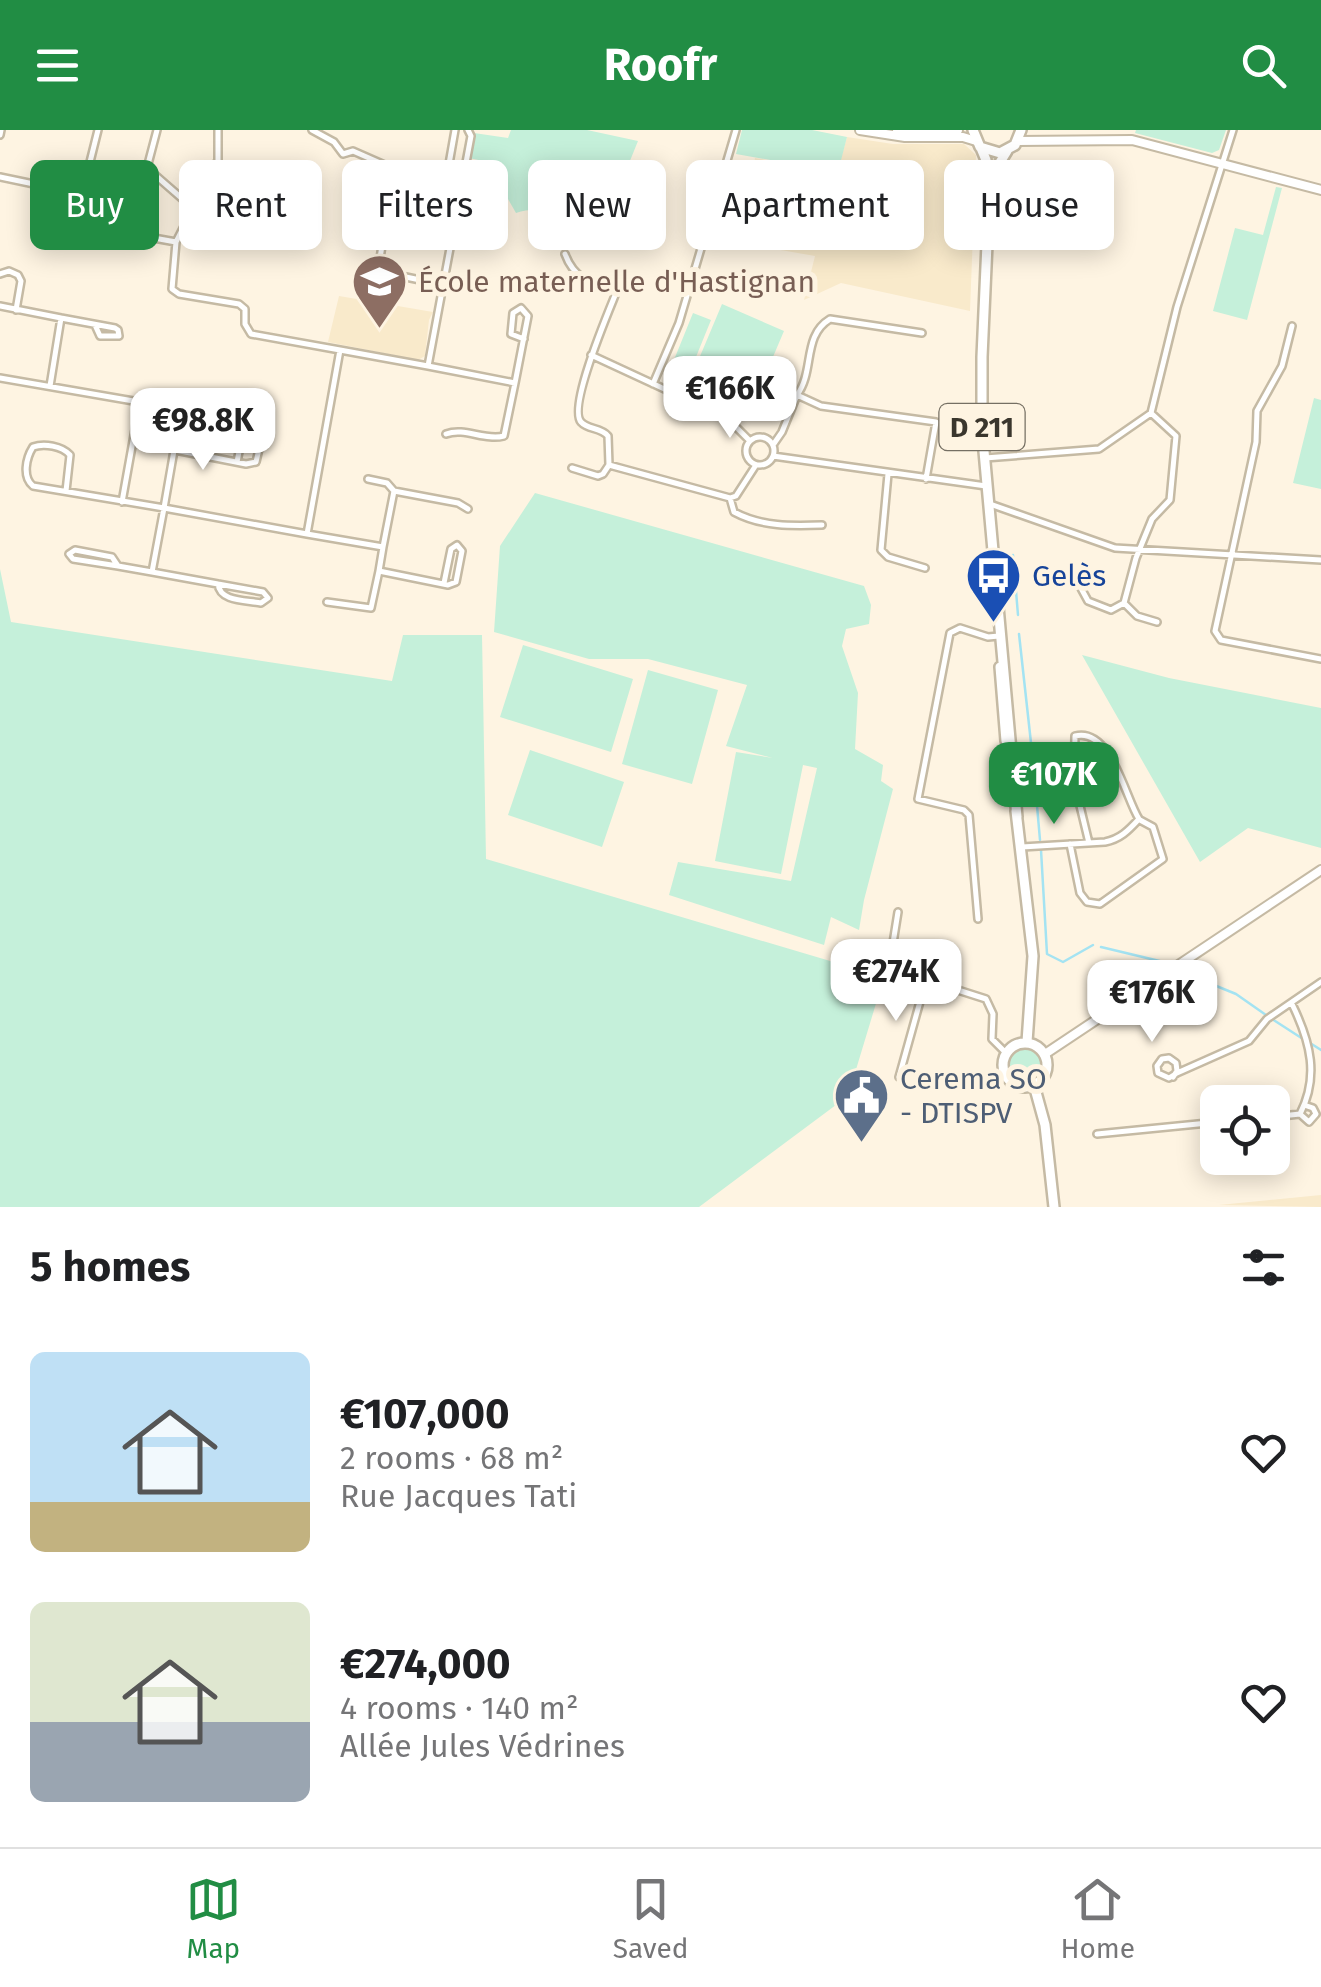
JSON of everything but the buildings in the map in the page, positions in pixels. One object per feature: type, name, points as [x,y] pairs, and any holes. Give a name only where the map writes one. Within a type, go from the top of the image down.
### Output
[{"type":"main road","points":[[976,139],[993,152],[1007,151],[1020,134]]},
{"type":"main road","name":"D 211","points":[[1002,160],[1007,151]]},
{"type":"main road","name":"D 211","points":[[988,250],[982,357],[984,458],[1006,738],[1033,956],[1027,1042]]},
{"type":"main road","name":"D 211","points":[[1000,650],[1018,817]]},
{"type":"main road","points":[[1027,1042],[1045,1054],[1045,1075],[1034,1085],[1022,1087],[1010,1081],[1003,1068],[1006,1053],[1015,1044],[1027,1042]]},
{"type":"main road","points":[[1034,1085],[1045,1125],[1054,1207]]},
{"type":"street","points":[[90,160],[98,130]]},
{"type":"street","points":[[158,130],[147,168],[179,195]]},
{"type":"street","points":[[218,130],[218,160]]},
{"type":"street","points":[[312,130],[334,142],[343,154],[353,150],[374,160]]},
{"type":"street","points":[[451,160],[456,130]]},
{"type":"street","points":[[467,160],[471,136],[468,130]]},
{"type":"street","points":[[654,384],[679,323],[736,130]]},
{"type":"street","points":[[860,130],[905,137],[976,139]]},
{"type":"street","points":[[897,130],[958,130]]},
{"type":"street","points":[[984,458],[1099,449],[1150,413],[1176,310],[1233,130]]},
{"type":"street","points":[[1020,134],[1037,139],[1132,140],[1321,190]]},
{"type":"street","points":[[0,177],[72,192],[80,198],[79,218],[87,226],[176,242]]},
{"type":"street","points":[[179,236],[171,280],[174,292],[239,304],[245,309],[244,324],[251,334],[515,384]]},
{"type":"street","points":[[381,250],[378,265],[382,272],[444,285]]},
{"type":"street","points":[[428,366],[451,250]]},
{"type":"street","points":[[565,254],[572,271],[588,283],[616,293],[592,356],[578,410],[584,425],[604,430],[608,436],[608,465],[598,476],[572,468]]},
{"type":"street","points":[[0,274],[8,271],[21,281],[16,310]]},
{"type":"street","points":[[0,306],[16,310],[61,318],[95,325],[118,330],[119,336],[100,336],[95,325]]},
{"type":"street","points":[[446,434],[455,430],[495,438],[504,436],[524,339],[526,311],[515,309],[511,334],[524,339]]},
{"type":"street","points":[[50,386],[61,318]]},
{"type":"street","points":[[608,465],[730,498],[736,496],[756,465],[768,463],[774,456],[773,445],[805,384],[815,331],[830,319],[922,332]]},
{"type":"street","points":[[1292,326],[1282,366],[1256,411],[1256,442],[1215,631],[1221,640],[1321,659]]},
{"type":"street","points":[[306,534],[340,350]]},
{"type":"street","points":[[592,356],[727,418],[750,441]]},
{"type":"street","points":[[0,378],[178,411],[152,572]]},
{"type":"street","points":[[797,396],[821,406],[936,422],[926,479]]},
{"type":"street","points":[[122,502],[140,402]]},
{"type":"street","points":[[1076,578],[1088,601],[1110,610],[1124,603],[1152,519],[1170,500],[1176,436],[1150,413]]},
{"type":"street","points":[[174,450],[246,464],[258,460],[265,423],[259,416],[254,414],[245,421],[237,462]]},
{"type":"street","points":[[750,441],[760,437],[773,445]]},
{"type":"street","points":[[750,441],[746,454],[756,465]]},
{"type":"street","points":[[66,491],[70,455],[61,448],[33,447],[27,480],[33,486],[383,548]]},
{"type":"street","points":[[774,456],[986,486]]},
{"type":"street","points":[[888,474],[880,550],[888,557],[925,568]]},
{"type":"street","points":[[368,479],[387,484],[394,491],[458,503],[468,509]]},
{"type":"street","points":[[328,602],[371,608],[394,491]]},
{"type":"street","points":[[730,498],[734,512],[758,521],[777,526],[822,525]]},
{"type":"street","points":[[987,504],[1115,548],[1321,560]]},
{"type":"street","points":[[380,571],[444,583],[456,582],[462,551],[458,545],[451,549],[444,583]]},
{"type":"street","points":[[118,566],[112,557],[75,550],[70,554],[73,560],[118,566],[264,592],[268,598],[261,603],[225,596],[218,584]]},
{"type":"street","points":[[1124,603],[1137,616],[1157,622]]},
{"type":"street","points":[[978,919],[970,815],[964,810],[918,799],[950,632],[960,628],[999,636]]},
{"type":"street","points":[[1070,844],[1080,893],[1087,902],[1100,904],[1163,858],[1154,827],[1138,820],[1129,804],[1116,765],[1091,736],[1075,736],[1074,781],[1089,843]]},
{"type":"street","points":[[1014,756],[1072,750]]},
{"type":"street","points":[[1022,846],[1119,838],[1138,820]]},
{"type":"street","points":[[1045,1054],[1321,870]]},
{"type":"street","points":[[898,912],[888,968],[986,999],[993,1014],[992,1039],[1006,1053]]},
{"type":"street","points":[[899,1077],[926,980]]},
{"type":"street","points":[[1172,1077],[1177,1071],[1176,1063],[1169,1058],[1160,1060],[1160,1076],[1172,1077],[1249,1041],[1267,1020],[1321,982]]},
{"type":"street","points":[[1290,1115],[1300,1114],[1312,1086],[1310,1056],[1292,1004]]},
{"type":"street","points":[[1300,1114],[1306,1122],[1314,1119],[1315,1110],[1306,1106]]},
{"type":"street","points":[[1097,1134],[1200,1124]]},
{"type":"shaded area","points":[[847,137],[893,144],[964,144],[976,155],[976,160],[944,160],[944,250],[972,250],[970,311],[841,283],[804,300],[815,256],[781,250],[924,250],[924,160],[840,160]]},
{"type":"shaded area","name":"École maternelle d'Hastignan","points":[[339,296],[433,312],[425,356],[418,360],[328,342]]},
{"type":"shaded area","points":[[1321,1195],[1321,1207],[1219,1205]]},
{"type":"green space","points":[[511,130],[587,130],[638,141],[630,160],[528,160],[528,210],[516,213],[508,199],[508,160],[469,158],[474,133],[508,138]]},
{"type":"green space","points":[[742,130],[812,130],[847,137],[841,160],[770,160],[736,154]]},
{"type":"green space","points":[[1226,130],[1219,150],[1212,153],[1135,133]]},
{"type":"green space","points":[[1276,187],[1282,188],[1247,320],[1213,311],[1235,228],[1263,235]]},
{"type":"green space","points":[[722,304],[784,331],[747,418],[685,392]]},
{"type":"green space","points":[[693,313],[711,320],[683,389],[665,382]]},
{"type":"green space","points":[[1314,398],[1321,400],[1321,489],[1293,483]]},
{"type":"green space","points":[[535,493],[864,586],[871,605],[869,624],[846,629],[842,646],[858,693],[855,749],[883,765],[881,781],[893,789],[859,930],[831,917],[824,945],[669,895],[678,862],[791,881],[817,768],[803,765],[781,874],[715,861],[736,752],[773,758],[726,746],[747,685],[648,659],[589,659],[494,632],[500,546]]},
{"type":"green space","points":[[0,569],[11,622],[392,681],[403,635],[482,635],[486,859],[884,977],[848,1096],[699,1207],[0,1207]]},
{"type":"green space","points":[[523,645],[633,679],[611,752],[500,717]]},
{"type":"green space","points":[[1082,655],[1169,678],[1321,708],[1321,848],[1248,828],[1200,862]]},
{"type":"green space","points":[[648,670],[718,690],[692,784],[622,764]]},
{"type":"green space","points":[[530,750],[624,782],[602,847],[508,815]]},
{"type":"green space","points":[[1025,1048],[1037,1053],[1042,1065],[1037,1077],[1025,1082],[1013,1077],[1008,1065],[1013,1053]]},
{"type":"waterway","points":[[1013,555],[1018,615]]},
{"type":"waterway","points":[[1019,634],[1032,752]]},
{"type":"waterway","points":[[1033,760],[1040,840]]},
{"type":"waterway","points":[[1041,850],[1047,954],[1063,962],[1093,945]]},
{"type":"waterway","points":[[1101,947],[1172,964]]},
{"type":"waterway","points":[[1182,972],[1236,994],[1266,1015]]},
{"type":"waterway","points":[[1272,1019],[1303,1039]]},
{"type":"waterway","points":[[1310,1043],[1321,1050]]},
{"type":"place","name":"École maternelle d'Hastignan","points":[[379,331]]},
{"type":"place","name":"Gelès","points":[[993,625]]},
{"type":"place","name":"Cerema SO - DTISPV","points":[[861,1145]]}]
